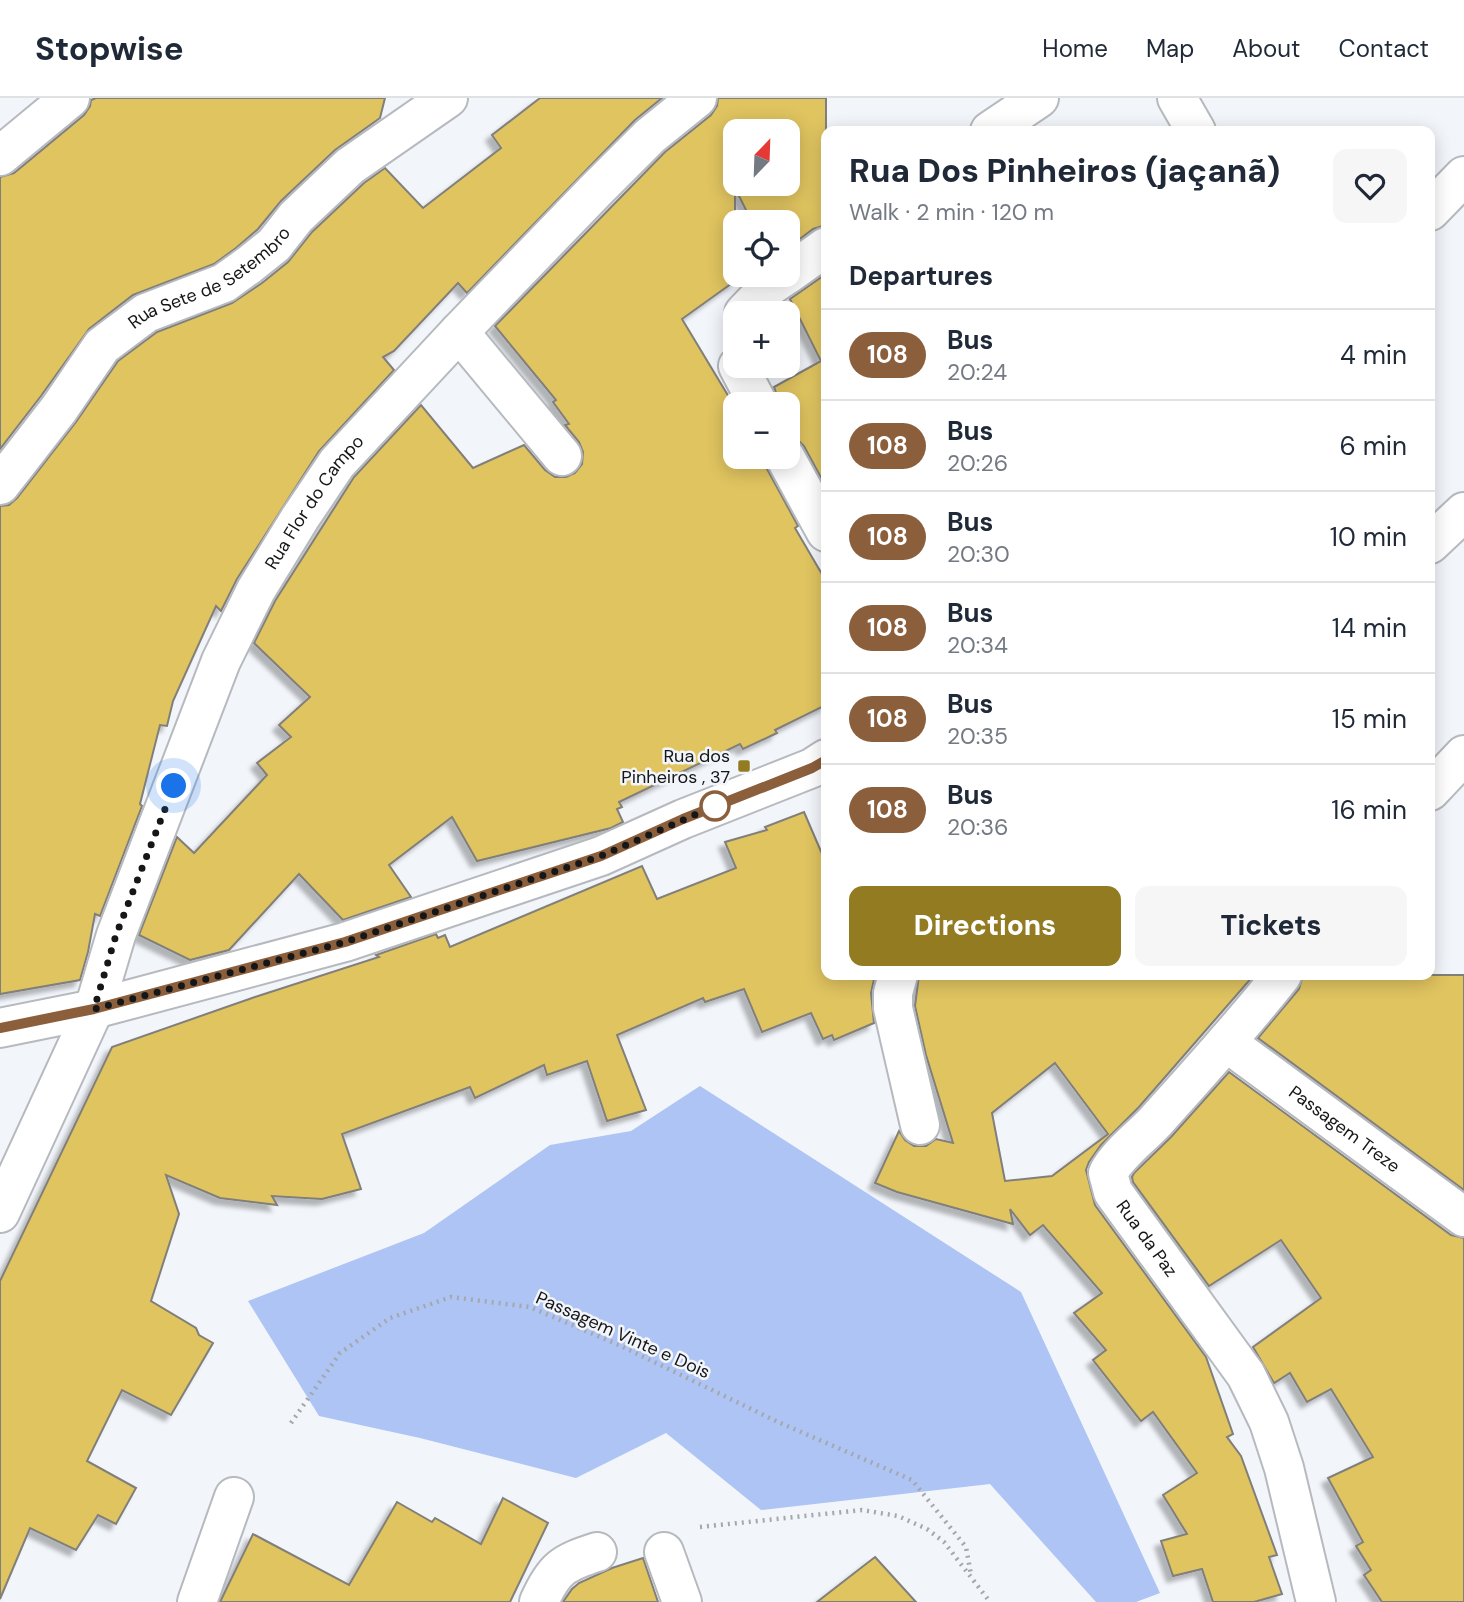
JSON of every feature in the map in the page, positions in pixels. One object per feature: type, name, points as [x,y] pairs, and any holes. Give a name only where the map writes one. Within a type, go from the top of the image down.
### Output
[{"type":"street","points":[[0,156],[69,98]]},
{"type":"street","name":"Rua Sete de Setembro","points":[[0,485],[59,409],[102,346],[146,313],[224,283],[274,245],[296,217],[350,166],[448,98]]},
{"type":"street","name":"Rua Flor do Campo","points":[[0,1213],[94,1009],[116,935],[222,661],[256,590],[300,518],[337,463],[459,332],[632,155],[697,98]]},
{"type":"street","points":[[997,126],[1039,98]]},
{"type":"street","points":[[1177,98],[1193,126]]},
{"type":"street","points":[[1435,206],[1464,176]]},
{"type":"street","points":[[800,265],[821,250]]},
{"type":"street","points":[[756,301],[769,287]]},
{"type":"street","points":[[459,332],[562,456]]},
{"type":"street","points":[[792,469],[821,523]]},
{"type":"street","points":[[1435,539],[1464,512]]},
{"type":"street","points":[[1435,786],[1464,755]]},
{"type":"street","points":[[0,1028],[94,1009],[345,942],[601,856],[683,819],[821,774]]},
{"type":"street","points":[[897,980],[893,1008],[920,1125]]},
{"type":"street","name":"Rua da Paz","points":[[1278,980],[1108,1173],[1113,1192],[1246,1375],[1269,1422],[1316,1602]]},
{"type":"street","name":"Passagem Treze","points":[[1226,1042],[1464,1217]]},
{"type":"street","points":[[197,1602],[234,1497]]},
{"type":"street","points":[[539,1602],[547,1584],[568,1562],[597,1552]]},
{"type":"street","points":[[664,1552],[682,1602]]},
{"type":"path","name":"Passagem Vinte e Dois","points":[[291,1423],[340,1353],[390,1318],[451,1297],[530,1307],[619,1345],[778,1422],[912,1480],[965,1547],[971,1575]]},
{"type":"path","points":[[664,1552],[669,1540],[695,1527],[862,1510],[898,1516],[927,1529],[943,1542],[990,1602]]},
{"type":"shaded area","points":[[700,1086],[1021,1292],[1160,1593],[1136,1602],[1096,1602],[990,1484],[761,1510],[666,1433],[576,1478],[420,1438],[319,1416],[248,1301],[424,1233],[550,1145],[631,1131]]},
{"type":"building","points":[[385,98],[380,118],[335,150],[236,248],[214,264],[133,295],[89,329],[0,449],[0,177],[14,173],[84,115],[91,100]]},
{"type":"building","points":[[540,98],[662,98],[635,120],[467,293],[458,283],[394,351],[383,357],[394,370],[319,451],[237,579],[221,611],[216,606],[173,701],[167,726],[160,725],[140,804],[142,806],[100,916],[95,914],[80,980],[0,994],[0,506],[9,505],[17,498],[76,422],[118,361],[157,332],[232,303],[262,283],[288,262],[312,232],[364,183],[385,168],[423,208],[501,148],[492,135]]},
{"type":"building","points":[[718,98],[826,98],[826,126],[821,126],[821,227],[800,239],[800,210],[746,210],[739,196],[800,196],[800,119],[723,119],[723,196],[735,196],[735,210],[723,210],[723,287],[727,287],[682,319],[726,392],[723,392],[723,469],[767,469],[798,526],[795,528],[821,572],[821,707],[743,749],[740,744],[619,802],[622,807],[617,809],[623,822],[611,828],[477,861],[452,817],[389,865],[411,897],[343,920],[299,874],[229,950],[190,960],[139,935],[177,837],[194,853],[267,775],[257,763],[291,737],[279,725],[310,697],[254,643],[275,601],[354,477],[421,405],[473,468],[524,445],[545,470],[555,477],[566,477],[575,473],[582,464],[583,452],[579,442],[565,425],[569,424],[553,402],[556,400],[495,326],[665,152],[711,115],[717,106]]},
{"type":"building","points":[[821,277],[821,361],[800,319],[800,301],[790,299]]},
{"type":"building","points":[[821,361],[821,478],[800,442],[800,392],[776,392],[774,387],[790,378],[800,378],[800,373]]},
{"type":"building","points":[[804,812],[821,851],[821,980],[874,980],[871,993],[874,1023],[834,1040],[832,1035],[823,1039],[811,1013],[762,1032],[744,989],[705,1002],[703,998],[617,1035],[646,1110],[607,1121],[587,1061],[547,1075],[544,1065],[475,1098],[470,1087],[342,1134],[361,1189],[322,1199],[272,1196],[277,1205],[220,1198],[166,1175],[179,1214],[151,1301],[196,1328],[199,1335],[213,1343],[171,1415],[122,1390],[87,1461],[136,1488],[116,1524],[98,1515],[76,1550],[30,1528],[0,1599],[0,1281],[112,1047],[379,957],[376,955],[436,934],[438,938],[445,935],[450,947],[642,866],[657,899],[736,868],[725,842],[767,830],[765,827]]},
{"type":"building","points":[[1435,975],[1464,975],[1464,1190],[1258,1038],[1299,989],[1302,980],[1435,980]]},
{"type":"building","points":[[918,980],[1250,980],[1139,1107],[1101,1145],[1086,1170],[1095,1205],[1206,1357],[1233,1434],[1227,1437],[1241,1456],[1277,1555],[1269,1557],[1282,1594],[1254,1602],[1213,1602],[1202,1569],[1173,1576],[1161,1541],[1187,1534],[1163,1495],[1197,1473],[1153,1412],[1141,1421],[1093,1360],[1106,1350],[1074,1313],[1102,1293],[1043,1225],[1030,1235],[1010,1209],[1013,1224],[897,1192],[875,1183],[899,1131],[905,1140],[914,1146],[926,1146],[936,1139],[953,1143],[926,1055],[915,1006]],"holes":[[[1055,1063],[1108,1134],[1052,1176],[1005,1181],[992,1113]]]},
{"type":"building","points":[[1229,1072],[1451,1235],[1464,1238],[1464,1602],[1382,1602],[1364,1575],[1371,1570],[1356,1546],[1363,1542],[1328,1478],[1373,1457],[1331,1389],[1307,1402],[1290,1373],[1274,1383],[1253,1347],[1321,1298],[1281,1240],[1209,1286],[1133,1182],[1134,1173],[1171,1137]]},
{"type":"building","points":[[503,1498],[548,1523],[510,1602],[220,1602],[253,1534],[349,1585],[397,1502],[432,1522],[435,1518],[481,1544]]},
{"type":"building","points":[[875,1557],[916,1602],[817,1602]]},
{"type":"building","points":[[643,1558],[658,1602],[563,1602],[579,1583]]},
{"type":"bus line","name":"108","points":[[0,1028],[94,1009],[345,942],[601,856],[683,819],[821,763]]},
{"type":"place","name":"Rua dos Pinheiros , 37","points":[[744,766]]},
{"type":"route","points":[[174,786],[116,935],[94,1009],[345,942],[601,856],[715,806]]}]
